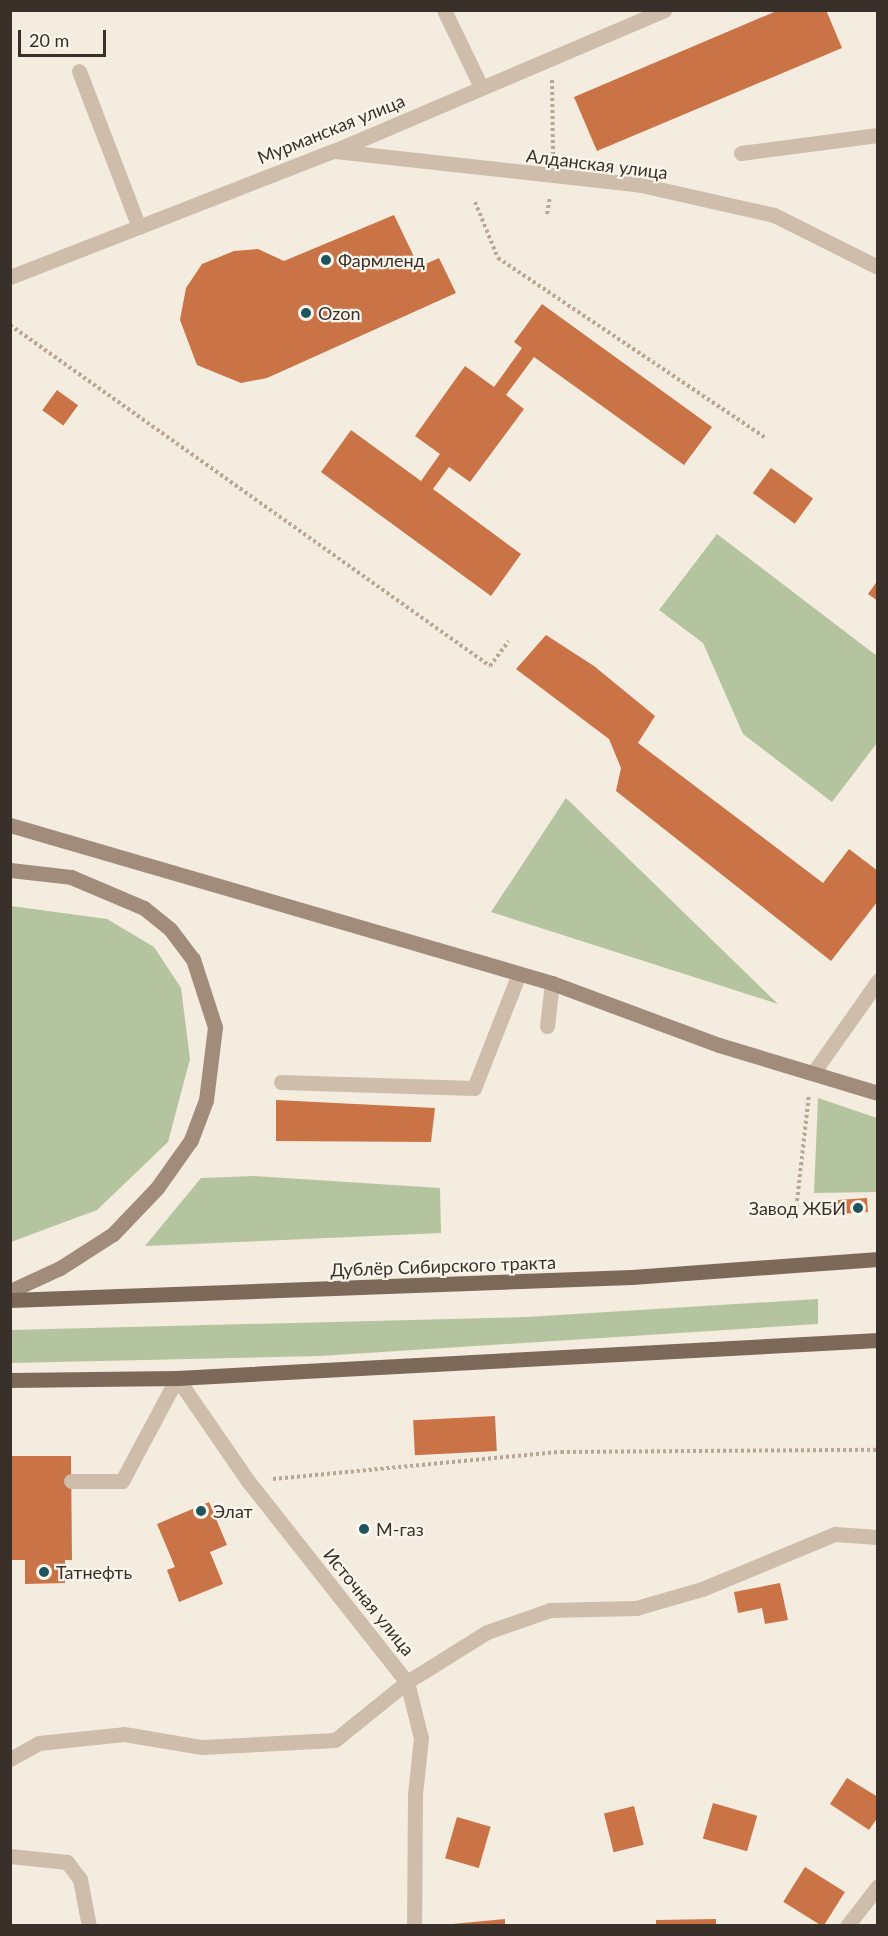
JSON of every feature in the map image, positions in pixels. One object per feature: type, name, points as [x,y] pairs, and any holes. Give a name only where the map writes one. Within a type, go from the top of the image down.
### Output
[{"type":"main road","points":[[10,825],[552,983],[719,1045],[878,1093]]},
{"type":"main road","points":[[10,870],[71,878],[144,908],[170,929],[193,959],[215,1026],[206,1100],[191,1140],[157,1188],[113,1234],[60,1268],[10,1291]]},
{"type":"main road","name":"Дублёр Сибирского тракта","points":[[10,1300],[620,1278],[878,1259]]},
{"type":"main road","points":[[10,1380],[177,1378],[878,1340]]},
{"type":"street","points":[[444,10],[481,87]]},
{"type":"street","name":"Мурманская улица","points":[[10,277],[334,151],[664,10]]},
{"type":"street","points":[[80,71],[139,227]]},
{"type":"street","points":[[741,153],[878,135]]},
{"type":"street","name":"Алданская улица","points":[[334,151],[641,185],[774,214],[878,267]]},
{"type":"street","points":[[281,1082],[474,1089],[519,974]]},
{"type":"street","points":[[813,1073],[878,981]]},
{"type":"street","points":[[547,1026],[552,983]]},
{"type":"street","points":[[71,1480],[122,1481],[177,1378]]},
{"type":"street","name":"Источная улица","points":[[177,1378],[248,1481],[407,1682],[421,1738],[415,1794],[414,1926]]},
{"type":"street","points":[[10,1759],[39,1743],[124,1734],[202,1747],[335,1740],[407,1682],[487,1632],[550,1610],[636,1608],[702,1589],[835,1534],[878,1537]]},
{"type":"street","points":[[10,1856],[66,1862],[80,1880],[89,1926]]},
{"type":"street","points":[[847,1926],[878,1886]]},
{"type":"path","points":[[547,214],[553,177],[552,58]]},
{"type":"path","points":[[475,202],[498,258],[766,438]]},
{"type":"path","points":[[10,325],[490,666],[509,641]]},
{"type":"path","points":[[795,1219],[800,1140],[813,1073]]},
{"type":"path","points":[[248,1481],[561,1452],[878,1450]]},
{"type":"green space","points":[[717,534],[877,656],[877,743],[832,802],[743,734],[703,643],[659,610]]},
{"type":"green space","points":[[566,798],[778,1004],[491,912]]},
{"type":"green space","points":[[11,906],[107,919],[154,947],[181,988],[190,1059],[168,1142],[97,1210],[11,1242]]},
{"type":"green space","points":[[818,1098],[877,1118],[877,1192],[814,1193]]},
{"type":"green space","points":[[254,1176],[440,1188],[441,1233],[145,1246],[201,1178]]},
{"type":"green space","points":[[818,1299],[818,1324],[320,1356],[11,1363],[11,1330],[527,1317]]},
{"type":"building","points":[[779,10],[826,10],[842,48],[597,151],[574,97]]},
{"type":"building","points":[[394,215],[419,267],[439,258],[456,293],[267,378],[241,383],[197,365],[180,320],[186,288],[202,264],[234,251],[258,249],[284,261]]},
{"type":"building","points":[[542,304],[712,427],[684,465],[534,357],[506,395],[524,409],[470,482],[449,467],[433,489],[521,554],[491,596],[321,472],[351,430],[421,481],[440,454],[415,436],[465,366],[494,387],[522,348],[514,342]]},
{"type":"building","points":[[57,390],[78,405],[63,426],[42,410]]},
{"type":"building","points":[[771,468],[813,499],[795,524],[753,493]]},
{"type":"building","points":[[878,580],[878,601],[868,594]]},
{"type":"building","points":[[546,635],[594,666],[655,716],[638,743],[823,883],[849,849],[878,871],[878,901],[831,961],[616,791],[621,768],[609,739],[516,669]]},
{"type":"building","points":[[276,1100],[435,1108],[431,1142],[276,1141]]},
{"type":"building","points":[[867,1198],[868,1212],[824,1215],[823,1201]]},
{"type":"building","points":[[495,1416],[497,1451],[415,1455],[413,1420]]},
{"type":"building","points":[[10,1456],[71,1456],[72,1560],[65,1560],[65,1583],[25,1584],[25,1560],[11,1560]]},
{"type":"building","points":[[209,1502],[227,1545],[210,1552],[223,1584],[179,1602],[167,1570],[175,1567],[157,1524]]},
{"type":"building","points":[[780,1583],[788,1620],[765,1624],[762,1608],[738,1613],[734,1592]]},
{"type":"building","points":[[847,1778],[878,1797],[878,1817],[869,1830],[830,1804]]},
{"type":"building","points":[[713,1803],[757,1816],[747,1851],[703,1839]]},
{"type":"building","points":[[634,1806],[644,1845],[614,1852],[604,1813]]},
{"type":"building","points":[[457,1817],[491,1827],[479,1868],[445,1858]]},
{"type":"building","points":[[805,1867],[845,1892],[824,1926],[783,1902]]},
{"type":"building","points":[[505,1919],[505,1926],[454,1926],[453,1924]]},
{"type":"building","points":[[716,1919],[716,1926],[656,1926],[656,1920]]},
{"type":"place","name":"Фармленд","points":[[326,260]]},
{"type":"place","name":"Ozon","points":[[306,313]]},
{"type":"place","name":"Завод ЖБИ","points":[[858,1208]]},
{"type":"place","name":"Элат","points":[[201,1511]]},
{"type":"place","name":"М-газ","points":[[364,1529]]},
{"type":"place","name":"Татнефть","points":[[44,1572]]}]
